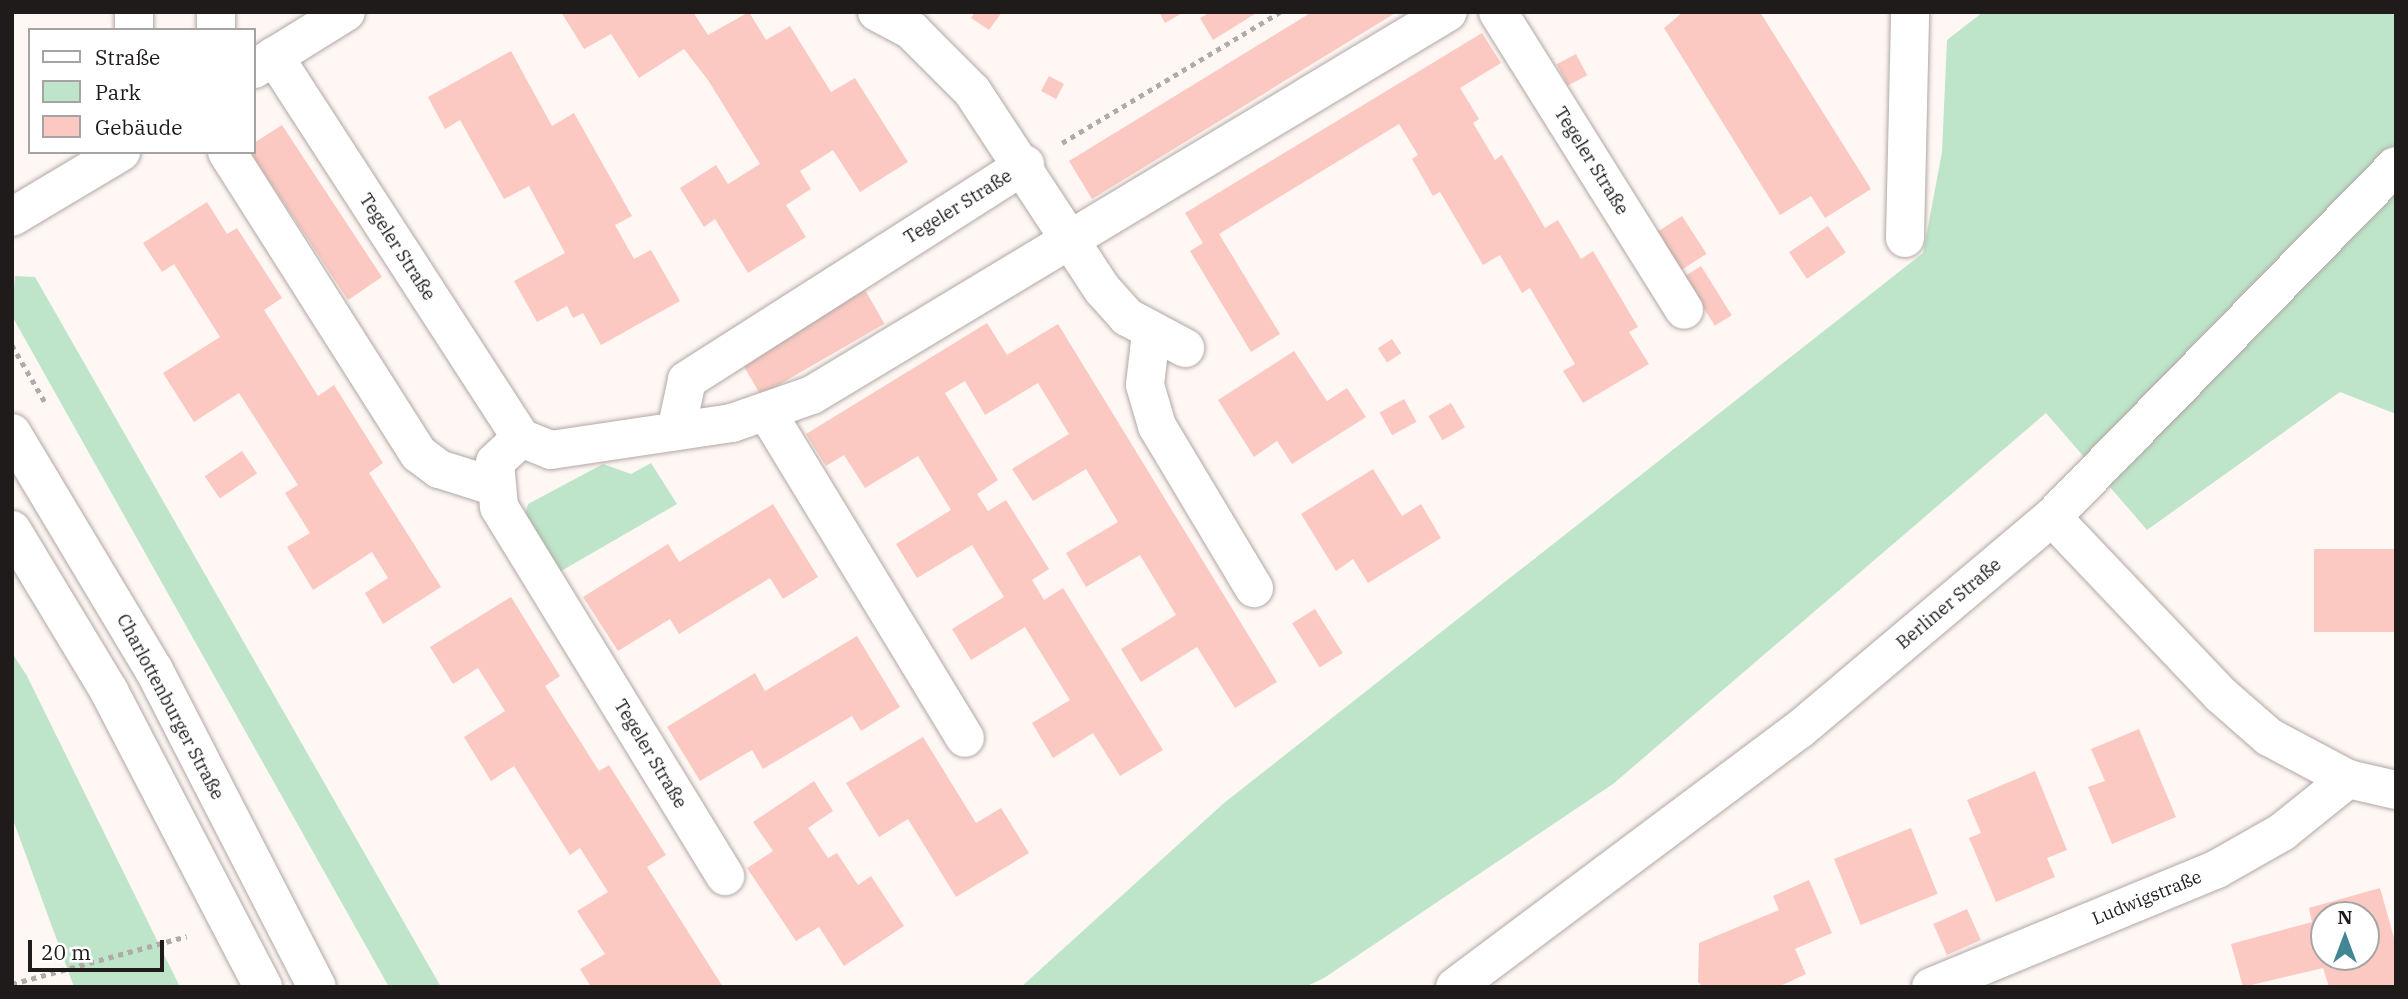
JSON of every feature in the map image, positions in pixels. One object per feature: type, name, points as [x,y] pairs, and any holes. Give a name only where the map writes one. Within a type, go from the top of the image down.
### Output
[{"type":"street","name":"Tegeler Straße","points":[[346,12],[264,63],[521,438]]},
{"type":"street","name":"Tegeler Straße","points":[[877,12],[912,31],[972,91],[1025,165],[1102,289],[1151,333],[1185,348]]},
{"type":"street","points":[[228,154],[419,454],[439,470],[493,486],[495,462],[521,438],[551,450],[588,448],[768,414],[811,395],[1071,243],[1448,12]]},
{"type":"street","name":"Tegeler Straße","points":[[1498,12],[1684,310]]},
{"type":"street","points":[[1905,238],[1910,12]]},
{"type":"street","points":[[12,217],[118,154]]},
{"type":"street","name":"Tegeler Straße","points":[[676,431],[687,380],[1025,165]]},
{"type":"street","name":"Berliner Straße","points":[[1455,987],[1799,730],[2052,517],[2396,166]]},
{"type":"street","points":[[1151,333],[1145,385],[1157,426],[1254,588]]},
{"type":"street","points":[[768,414],[965,738]]},
{"type":"street","name":"Charlottenburger Straße","points":[[12,433],[154,670],[317,987]]},
{"type":"street","name":"Tegeler Straße","points":[[493,486],[499,507],[724,877]]},
{"type":"street","points":[[2052,517],[2221,695],[2269,737],[2348,779],[2396,790]]},
{"type":"street","points":[[12,530],[109,691],[263,987]]},
{"type":"street","name":"Ludwigstraße","points":[[1931,987],[2217,869],[2282,832],[2348,779]]},
{"type":"path","name":"Tegeler Straße","points":[[1025,165],[1280,12]]},
{"type":"path","points":[[12,984],[195,934]]},
{"type":"green space","points":[[1983,12],[2396,12],[2396,414],[2340,392],[2147,530],[2046,413],[1613,784],[1324,978],[1305,987],[1021,987],[1224,803],[1923,253],[1942,152],[1947,40]]},
{"type":"green space","points":[[15,276],[35,277],[441,987],[389,987],[12,316]]},
{"type":"green space","points":[[651,463],[677,504],[556,574],[523,521],[528,504],[603,464],[631,474]]},
{"type":"green space","points":[[12,653],[27,676],[180,987],[74,987],[12,817]]},
{"type":"building","points":[[561,12],[693,12],[708,35],[749,12],[766,40],[790,26],[831,92],[855,78],[908,162],[860,192],[833,150],[800,171],[811,189],[786,205],[806,237],[748,273],[715,219],[704,227],[680,188],[716,165],[728,184],[760,164],[708,80],[684,49],[639,78],[611,34],[584,49]]},
{"type":"building","points":[[975,12],[1002,12],[989,30],[971,18]]},
{"type":"building","points":[[1159,12],[1184,12],[1165,23]]},
{"type":"building","points":[[1210,12],[1258,12],[1213,40],[1200,18]]},
{"type":"building","points":[[1312,12],[1397,12],[1092,199],[1069,161]]},
{"type":"building","points":[[1683,12],[1760,12],[1871,189],[1825,218],[1811,196],[1780,215],[1664,28]]},
{"type":"building","points":[[1482,33],[1501,63],[1460,88],[1479,119],[1473,123],[1495,160],[1502,155],[1545,228],[1558,220],[1581,259],[1593,251],[1638,327],[1629,332],[1649,364],[1583,403],[1563,371],[1575,364],[1530,288],[1522,293],[1500,255],[1483,265],[1440,192],[1433,196],[1412,159],[1418,155],[1399,124],[1219,234],[1280,334],[1251,352],[1190,251],[1203,243],[1185,213]]},
{"type":"building","points":[[511,51],[552,126],[574,113],[632,216],[615,225],[634,259],[651,250],[680,301],[601,345],[583,313],[573,318],[567,306],[537,322],[514,281],[565,253],[529,186],[504,199],[460,120],[445,129],[428,97]]},
{"type":"building","points":[[1576,54],[1587,75],[1568,86],[1557,64]]},
{"type":"building","points":[[1049,76],[1064,84],[1056,99],[1041,91]]},
{"type":"building","points":[[282,125],[382,277],[348,300],[251,154],[256,154],[256,142]]},
{"type":"building","points":[[207,202],[227,234],[237,228],[282,298],[264,310],[318,396],[334,385],[383,463],[369,473],[441,587],[383,624],[365,593],[388,578],[372,552],[313,590],[287,547],[310,533],[285,493],[298,485],[239,393],[194,422],[163,373],[220,337],[174,264],[162,272],[143,243]]},
{"type":"building","points":[[1682,216],[1707,254],[1681,270],[1657,232]]},
{"type":"building","points":[[1828,226],[1846,253],[1807,279],[1789,252]]},
{"type":"building","points":[[1701,266],[1732,315],[1715,326],[1684,277]]},
{"type":"building","points":[[865,290],[884,324],[761,395],[741,362]]},
{"type":"building","points":[[987,323],[1007,355],[1058,324],[1277,682],[1235,708],[1197,647],[1141,682],[1121,649],[1176,615],[1140,555],[1086,587],[1066,553],[1118,522],[1086,469],[1033,501],[1012,469],[1069,434],[1038,383],[985,415],[965,381],[945,393],[998,480],[977,494],[988,511],[1006,500],[1049,569],[1032,580],[1044,600],[1063,588],[1163,750],[1120,776],[1093,733],[1053,758],[1032,723],[1070,700],[1025,627],[971,660],[952,629],[1004,597],[972,545],[917,578],[896,544],[951,510],[918,456],[865,488],[844,455],[826,466],[806,434]]},
{"type":"building","points":[[1392,339],[1401,353],[1387,363],[1378,348]]},
{"type":"building","points":[[1294,351],[1327,401],[1347,388],[1366,417],[1292,464],[1277,441],[1254,457],[1218,400]]},
{"type":"building","points":[[1404,399],[1417,422],[1392,435],[1380,413]]},
{"type":"building","points":[[1451,403],[1465,427],[1442,440],[1428,416]]},
{"type":"building","points":[[242,451],[257,473],[220,499],[205,476]]},
{"type":"building","points":[[1373,469],[1402,516],[1421,504],[1441,538],[1368,583],[1353,559],[1336,571],[1301,514]]},
{"type":"building","points":[[773,504],[818,577],[783,599],[770,578],[679,634],[670,619],[618,651],[583,597],[668,544],[679,562]]},
{"type":"building","points":[[2314,549],[2395,549],[2395,632],[2314,632]]},
{"type":"building","points":[[511,597],[560,676],[545,686],[599,771],[609,765],[666,855],[647,867],[723,987],[591,987],[580,969],[605,954],[577,911],[608,892],[580,848],[570,855],[514,766],[491,781],[464,737],[505,711],[478,668],[453,684],[430,647]]},
{"type":"building","points":[[1315,609],[1343,653],[1320,667],[1292,623]]},
{"type":"building","points":[[857,636],[900,707],[861,731],[852,716],[763,769],[752,750],[700,781],[667,727],[755,673],[765,691]]},
{"type":"building","points":[[2139,729],[2176,817],[2112,844],[2088,787],[2105,781],[2091,749]]},
{"type":"building","points":[[923,737],[976,823],[1001,808],[1029,853],[956,897],[908,819],[879,837],[846,783]]},
{"type":"building","points":[[2035,771],[2067,850],[2047,858],[2055,877],[1996,902],[1969,838],[1981,833],[1967,800]]},
{"type":"building","points":[[814,781],[833,811],[808,828],[828,858],[837,853],[858,885],[871,876],[904,926],[844,966],[819,927],[796,941],[747,868],[773,851],[753,822]]},
{"type":"building","points":[[1911,828],[1938,894],[1861,925],[1834,859]]},
{"type":"building","points":[[1809,880],[1832,933],[1795,949],[1806,974],[1778,987],[1703,987],[1698,982],[1699,943],[1779,910],[1773,896]]},
{"type":"building","points":[[2380,888],[2396,945],[2396,987],[2329,987],[2324,971],[2380,971],[2380,901],[2334,901]]},
{"type":"building","points":[[1967,909],[1981,940],[1947,955],[1933,924]]},
{"type":"building","points":[[2310,923],[2310,971],[2243,987],[2231,944]]}]
